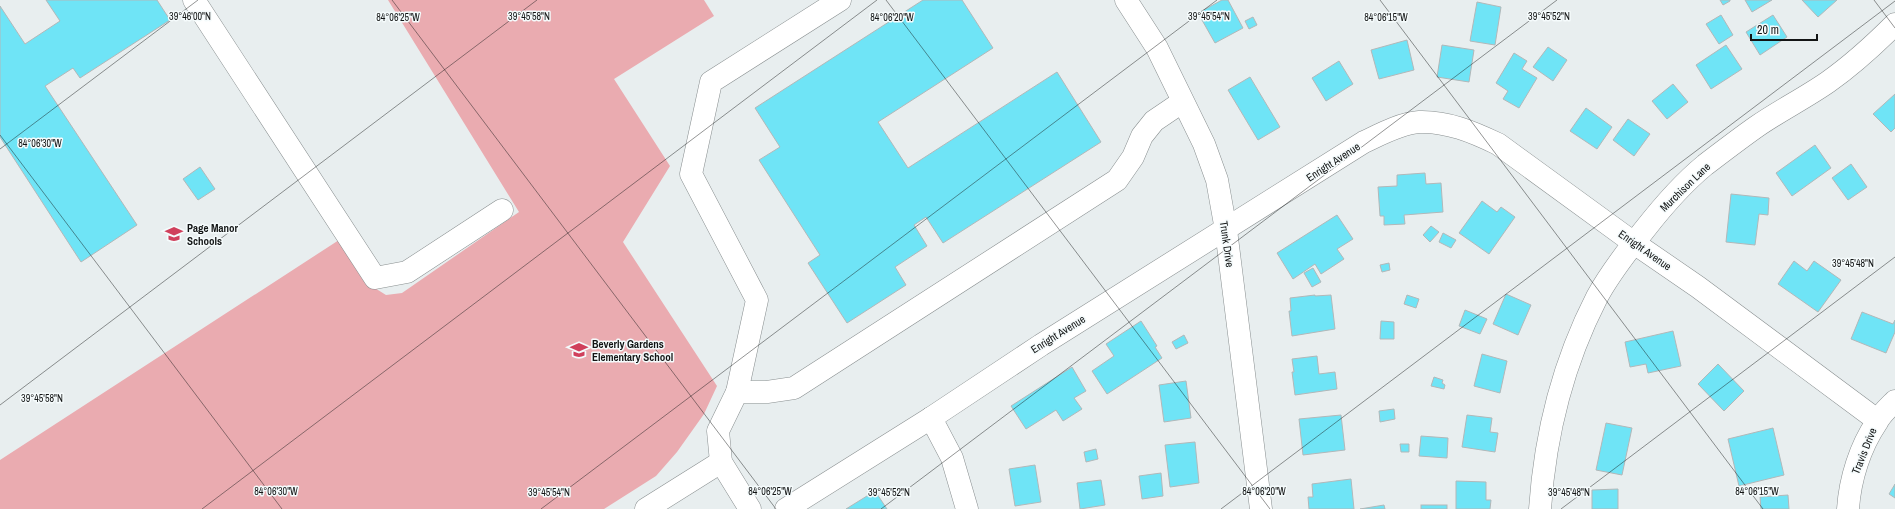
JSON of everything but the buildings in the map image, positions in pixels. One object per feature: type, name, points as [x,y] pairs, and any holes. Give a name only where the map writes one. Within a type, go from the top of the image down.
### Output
[{"type":"street","points":[[194,0],[375,278],[407,272],[502,210]]},
{"type":"street","points":[[750,509],[720,462],[718,431],[737,392],[757,300],[691,174],[711,82],[840,0]]},
{"type":"street","name":"Trunk Drive","points":[[1126,0],[1157,48],[1182,102],[1204,144],[1217,180],[1226,230],[1261,509]]},
{"type":"street","name":"Murchison Lane","points":[[1540,509],[1542,475],[1550,427],[1562,382],[1580,334],[1598,296],[1634,243],[1668,201],[1704,166],[1756,127],[1829,81],[1863,54],[1895,24]]},
{"type":"street","points":[[737,392],[767,392],[794,388],[1117,180],[1133,157],[1142,136],[1154,121],[1182,102]]},
{"type":"street","name":"Enright Avenue","points":[[786,509],[931,418],[1041,345],[1364,142],[1390,130],[1418,122],[1452,126],[1476,134],[1498,144],[1634,243],[1698,287],[1877,420]]},
{"type":"street","name":"Travis Drive","points":[[1848,509],[1856,468],[1866,440],[1877,420],[1895,401]]},
{"type":"street","points":[[931,418],[952,458],[967,509]]},
{"type":"street","points":[[646,509],[720,462]]},
{"type":"shaded area","points":[[388,0],[704,0],[714,16],[614,79],[670,166],[623,242],[717,386],[704,414],[677,452],[656,476],[604,509],[0,509],[0,460],[339,240],[370,285],[386,295],[402,293],[519,212]]},
{"type":"place","name":"Page Manor Schools","points":[[174,234]]},
{"type":"place","name":"Beverly Gardens Elementary School","points":[[579,350]]}]
